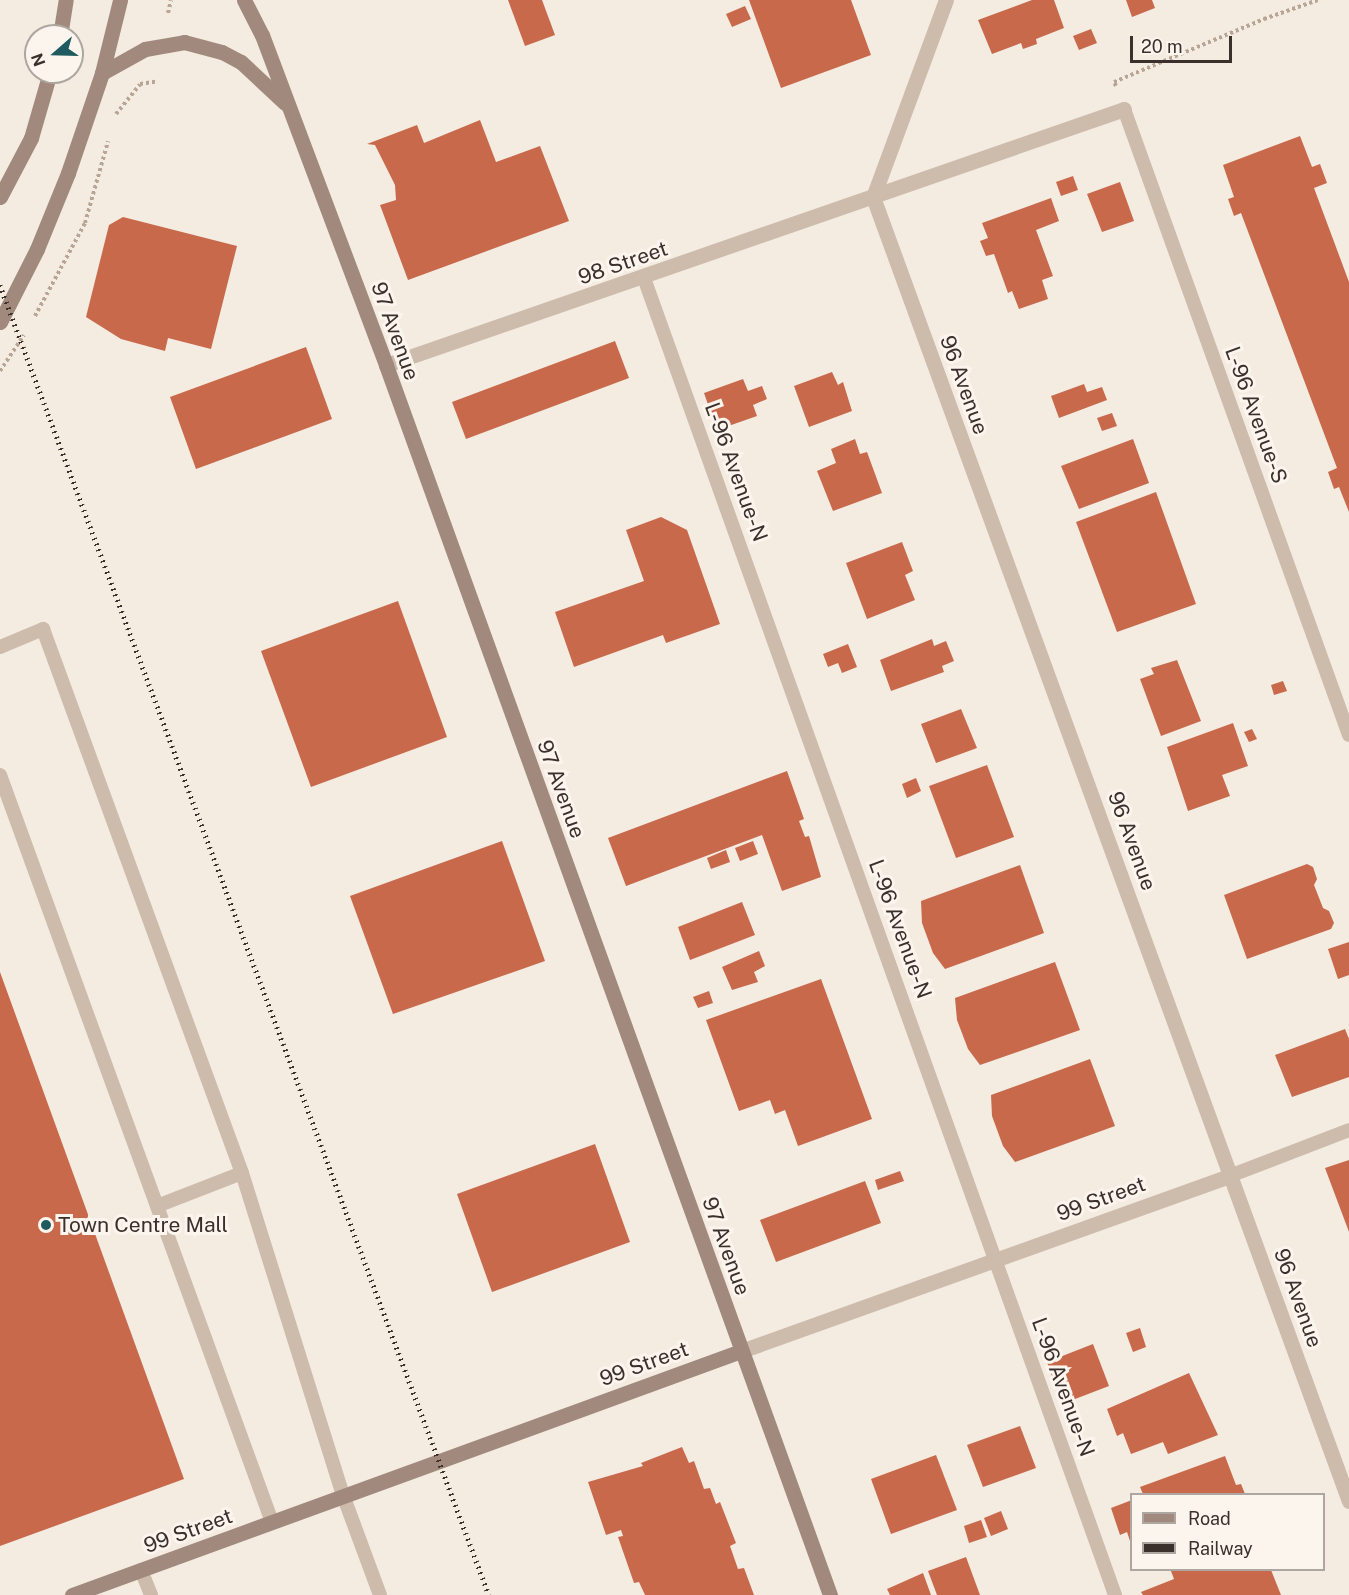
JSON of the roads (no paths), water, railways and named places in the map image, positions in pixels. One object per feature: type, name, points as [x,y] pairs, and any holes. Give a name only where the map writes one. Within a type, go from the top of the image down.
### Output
[{"type":"street","points":[[62,24],[66,0]]},
{"type":"street","points":[[0,322],[37,249],[102,73],[120,0]]},
{"type":"street","name":"97 Avenue","points":[[244,0],[262,35],[386,365],[830,1595]]},
{"type":"street","points":[[873,197],[946,0]]},
{"type":"street","points":[[102,73],[145,50],[184,42],[222,52],[241,62],[288,106]]},
{"type":"street","points":[[0,197],[31,138],[47,84]]},
{"type":"street","name":"98 Street","points":[[386,365],[644,278],[1124,109]]},
{"type":"street","name":"96 Avenue","points":[[873,197],[1232,1175],[1349,1501]]},
{"type":"street","name":"99 Street","points":[[72,1595],[1232,1175]]},
{"type":"lane","name":"L-96 Avenue-S","points":[[1124,109],[1349,735]]},
{"type":"lane","name":"L-96 Avenue-N","points":[[644,278],[1115,1595]]},
{"type":"lane","points":[[0,646],[43,629],[242,1173],[343,1495],[380,1595]]},
{"type":"lane","points":[[0,775],[272,1522]]},
{"type":"lane","points":[[1232,1175],[1349,1130]]},
{"type":"lane","points":[[157,1206],[242,1173]]},
{"type":"lane","points":[[141,1570],[151,1595]]},
{"type":"railway","points":[[0,285],[489,1595]]},
{"type":"place","name":"Town Centre Mall","points":[[46,1225]]}]
